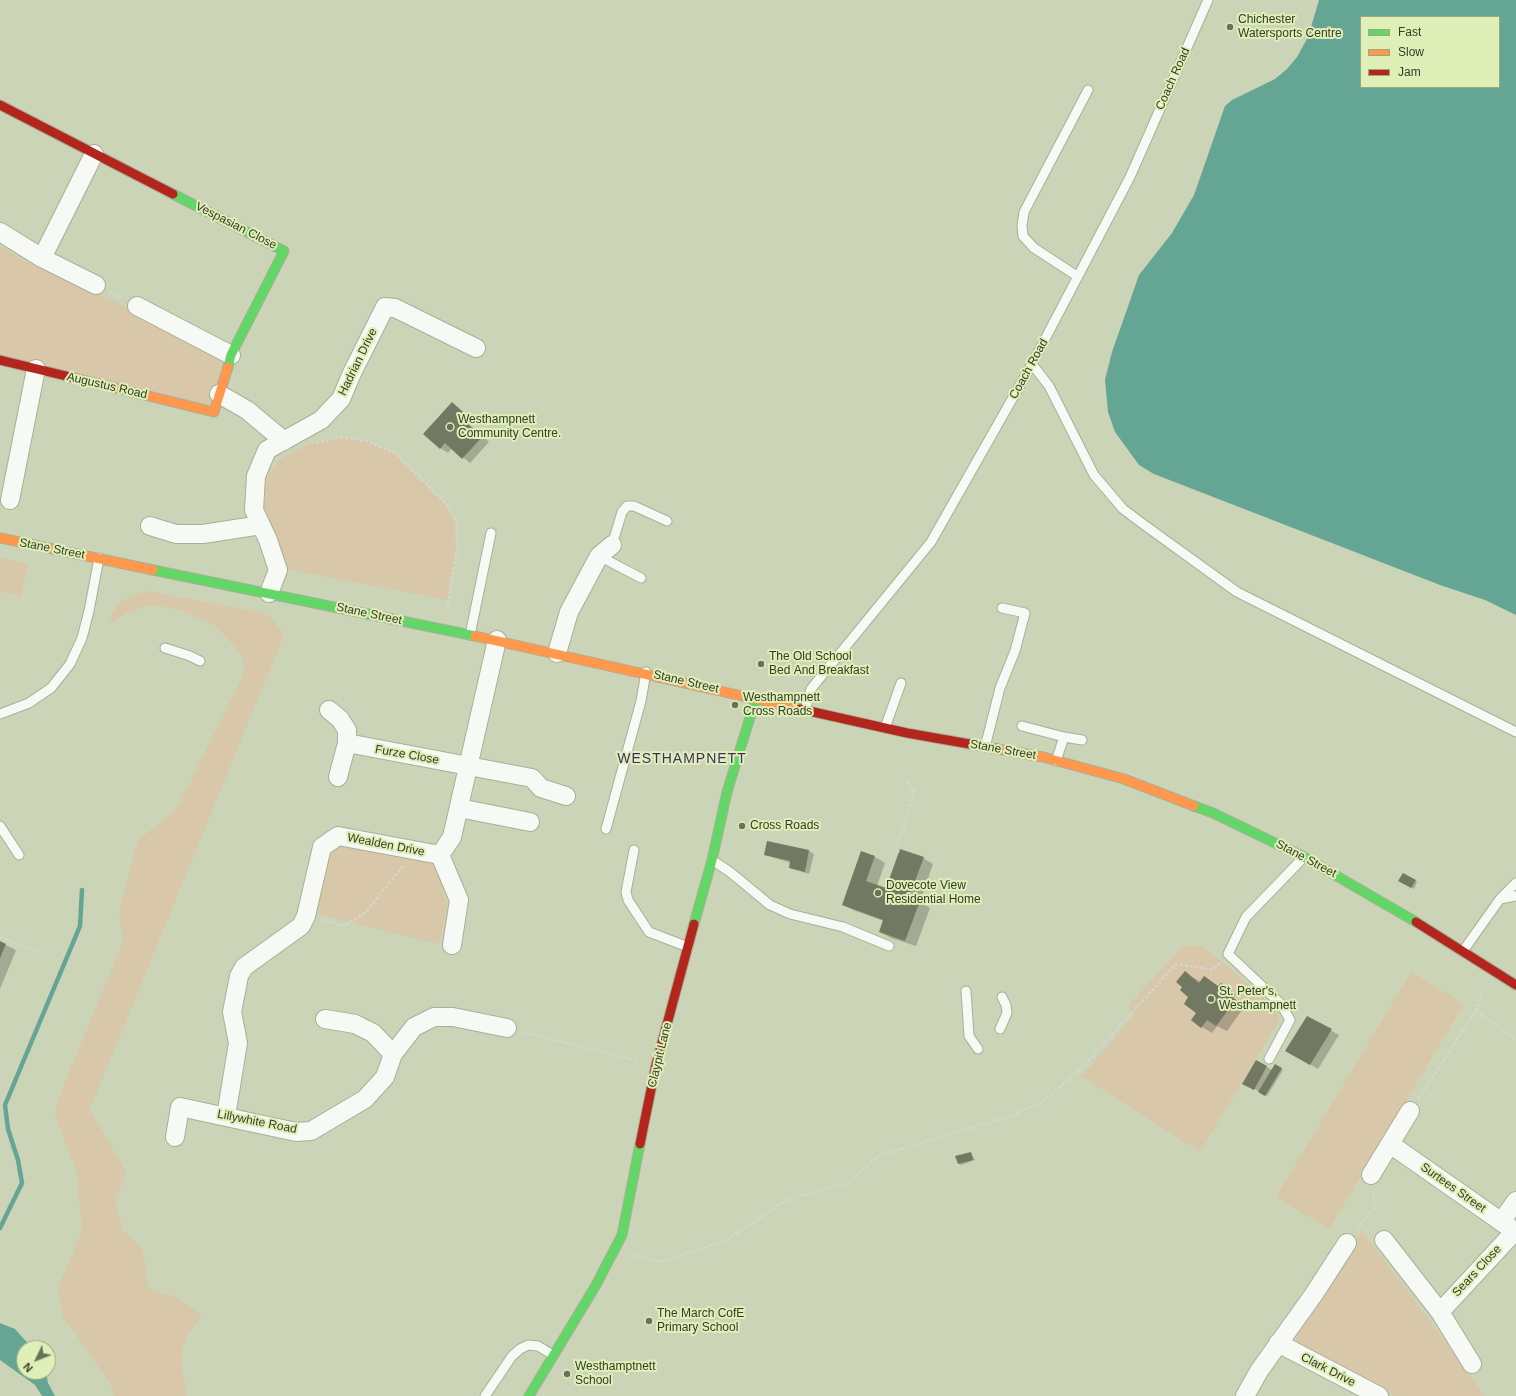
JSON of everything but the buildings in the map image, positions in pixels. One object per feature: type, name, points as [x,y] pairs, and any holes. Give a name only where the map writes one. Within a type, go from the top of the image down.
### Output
[{"type":"street","name":"Vespasian Close","points":[[0,105],[284,251],[231,355],[214,412]]},
{"type":"street","points":[[42,258],[94,154]]},
{"type":"street","points":[[0,232],[42,258],[96,285]]},
{"type":"street","points":[[137,306],[231,355]]},
{"type":"street","name":"Hadrian Drive","points":[[269,593],[278,570],[254,510],[256,476],[267,450],[321,420],[341,399],[352,373],[385,307],[394,308],[476,348]]},
{"type":"street","name":"Augustus Road","points":[[0,360],[214,412]]},
{"type":"street","points":[[10,500],[36,369]]},
{"type":"street","points":[[220,394],[247,410],[284,441]]},
{"type":"street","points":[[150,526],[176,534],[203,534],[261,525]]},
{"type":"street","name":"Stane Street","points":[[0,538],[646,672],[885,728],[1056,761],[1124,779],[1163,793],[1245,828],[1304,857],[1463,951],[1516,985]]},
{"type":"street","points":[[557,653],[569,612],[606,551]]},
{"type":"street","name":"Wealden Drive","points":[[226,1116],[238,1043],[232,1012],[239,976],[244,967],[301,926],[306,916],[322,847],[338,836],[440,855],[452,837],[496,640]]},
{"type":"street","name":"Claypit Lane","points":[[529,1396],[596,1285],[622,1235],[656,1065],[712,860],[727,792],[756,698]]},
{"type":"street","points":[[329,710],[340,719],[347,730],[347,743],[338,777]]},
{"type":"street","name":"Furze Close","points":[[347,743],[532,778],[541,788],[566,796]]},
{"type":"street","points":[[459,808],[530,822]]},
{"type":"street","points":[[440,855],[459,900],[452,945]]},
{"type":"street","name":"Lillywhite Road","points":[[175,1137],[180,1107],[296,1132],[311,1131],[365,1099],[385,1077],[393,1054],[414,1027],[434,1017],[452,1017],[507,1028]]},
{"type":"street","points":[[325,1019],[355,1024],[373,1033],[393,1054]]},
{"type":"street","points":[[1371,1175],[1410,1111]]},
{"type":"street","name":"Surtees Street","points":[[1390,1144],[1511,1228]]},
{"type":"street","name":"Sears Close","points":[[1440,1312],[1511,1228],[1516,1201]]},
{"type":"street","points":[[1384,1240],[1440,1312],[1472,1364]]},
{"type":"street","points":[[1245,1396],[1258,1371],[1314,1294],[1346,1243]]},
{"type":"street","name":"Clark Drive","points":[[1278,1343],[1379,1396]]},
{"type":"lane","name":"Coach Road","points":[[805,710],[811,688],[931,542],[1032,364],[1130,177],[1208,0]]},
{"type":"lane","points":[[1077,276],[1034,248],[1023,236],[1022,226],[1024,212],[1088,90]]},
{"type":"lane","points":[[1032,364],[1049,386],[1094,475],[1123,509],[1237,592],[1516,732]]},
{"type":"lane","points":[[641,578],[606,551],[622,512],[626,506],[634,506],[667,520]]},
{"type":"lane","points":[[470,635],[491,533]]},
{"type":"lane","points":[[0,714],[29,703],[51,688],[70,664],[82,638],[89,611],[99,558]]},
{"type":"lane","points":[[985,747],[1000,688],[1015,651],[1025,613],[1002,608]]},
{"type":"lane","points":[[165,648],[190,656],[200,661]]},
{"type":"lane","points":[[606,829],[641,701],[646,672]]},
{"type":"lane","points":[[885,728],[901,683]]},
{"type":"lane","points":[[1022,726],[1082,740]]},
{"type":"lane","points":[[1056,761],[1064,736]]},
{"type":"lane","points":[[0,826],[20,855]]},
{"type":"lane","points":[[634,850],[626,892],[628,900],[649,932],[688,947]]},
{"type":"lane","points":[[1269,1059],[1290,1020],[1281,1004],[1228,954],[1246,917],[1304,857]]},
{"type":"lane","points":[[712,860],[730,872],[770,905],[790,914],[843,927],[889,946]]},
{"type":"lane","points":[[1463,951],[1500,899],[1516,883]]},
{"type":"lane","points":[[1500,899],[1516,896]]},
{"type":"lane","points":[[966,991],[969,1036],[978,1049]]},
{"type":"lane","points":[[1000,1028],[1006,1013],[1006,1005],[1002,997]]},
{"type":"lane","points":[[485,1396],[512,1356],[520,1349],[528,1345],[538,1346],[553,1355]]},
{"type":"path","points":[[96,285],[137,306]]},
{"type":"path","points":[[313,444],[341,437],[366,441],[395,453],[446,504],[456,521],[457,547],[446,618]]},
{"type":"path","points":[[899,852],[895,849],[904,829],[914,790],[907,781]]},
{"type":"path","points":[[306,916],[344,926],[365,913],[389,885],[414,851]]},
{"type":"path","points":[[0,937],[41,953]]},
{"type":"path","points":[[614,1251],[660,1262],[727,1240],[789,1199],[849,1183],[878,1156],[1007,1117],[1042,1103],[1079,1071],[1176,964],[1213,970],[1228,954]]},
{"type":"path","points":[[1410,1111],[1476,1010],[1486,980]]},
{"type":"path","points":[[1476,1010],[1516,1040]]},
{"type":"path","points":[[507,1028],[656,1065]]},
{"type":"path","points":[[1346,1243],[1375,1206],[1371,1175]]},
{"type":"shaded area","points":[[0,246],[27,262],[37,264],[118,303],[225,359],[211,406],[0,356]]},
{"type":"shaded area","points":[[341,437],[366,441],[395,453],[446,504],[456,521],[457,547],[448,600],[281,568],[263,516],[262,497],[267,478],[280,459],[307,445]]},
{"type":"shaded area","points":[[0,557],[28,564],[21,597],[0,591]]},
{"type":"shaded area","points":[[147,591],[263,613],[271,617],[284,635],[90,1109],[126,1173],[115,1200],[123,1230],[143,1250],[148,1289],[173,1296],[202,1315],[188,1335],[182,1350],[182,1369],[187,1396],[114,1396],[110,1383],[62,1315],[58,1287],[82,1232],[77,1172],[55,1115],[59,1097],[123,942],[119,913],[138,840],[177,809],[243,676],[245,667],[239,651],[213,624],[177,609],[150,605],[125,614],[113,623],[109,618],[119,604],[128,597]]},
{"type":"shaded area","points":[[350,843],[429,859],[438,867],[443,895],[448,906],[439,944],[318,914],[323,861],[338,845]]},
{"type":"shaded area","points":[[1183,946],[1203,946],[1273,1005],[1280,1019],[1200,1152],[1082,1076],[1135,1014],[1127,1007]]},
{"type":"shaded area","points":[[1411,972],[1464,1004],[1329,1229],[1276,1197]]},
{"type":"shaded area","points":[[1362,1231],[1459,1360],[1484,1396],[1394,1396],[1294,1343],[1308,1313]]},
{"type":"water","points":[[1319,0],[1516,0],[1516,615],[1485,600],[1440,585],[1154,474],[1139,465],[1115,432],[1108,412],[1105,380],[1112,352],[1139,275],[1172,233],[1194,195],[1225,106],[1232,100],[1275,79],[1287,69],[1297,57],[1308,37]]},
{"type":"water","points":[[0,1323],[15,1329],[25,1340],[16,1340],[16,1371],[0,1360]]},
{"type":"water","points":[[28,1380],[47,1380],[55,1396],[42,1396],[35,1385]]},
{"type":"waterway","points":[[0,1228],[22,1183],[18,1160],[8,1129],[5,1105],[80,926],[82,890]]},
{"type":"traffic: fast","points":[[173,194],[284,251],[231,355],[228,367]]},
{"type":"traffic: fast","points":[[153,570],[475,636]]},
{"type":"traffic: fast","points":[[694,924],[712,860],[727,792],[756,698]]},
{"type":"traffic: fast","points":[[1194,806],[1213,813],[1304,857],[1416,922]]},
{"type":"traffic: fast","points":[[529,1396],[596,1285],[622,1235],[640,1144]]},
{"type":"traffic: slow","points":[[87,381],[214,412],[228,367]]},
{"type":"traffic: slow","points":[[0,538],[153,570]]},
{"type":"traffic: slow","points":[[475,636],[800,709]]},
{"type":"traffic: slow","points":[[998,749],[1043,757],[1124,779],[1194,806]]},
{"type":"traffic: jam","points":[[0,105],[173,194]]},
{"type":"traffic: jam","points":[[0,360],[87,381]]},
{"type":"traffic: jam","points":[[800,709],[907,733],[998,749]]},
{"type":"traffic: jam","points":[[1416,922],[1516,985]]},
{"type":"traffic: jam","points":[[640,1144],[656,1065],[694,924]]},
{"type":"place","name":"Chichester Watersports Centre","points":[[1230,27]]},
{"type":"place","name":"Westhampnett Community Centre.","points":[[450,427]]},
{"type":"place","name":"The Old School Bed And Breakfast","points":[[761,664]]},
{"type":"place","name":"Westhampnett Cross Roads","points":[[735,705]]},
{"type":"place","name":"Cross Roads","points":[[742,826]]},
{"type":"place","name":"Dovecote View Residential Home","points":[[878,893]]},
{"type":"place","name":"St. Peter's, Westhampnett","points":[[1211,999]]},
{"type":"place","name":"The March CofE Primary School","points":[[649,1321]]},
{"type":"place","name":"Westhamptnett School","points":[[567,1374]]},
{"type":"district","name":"WESTHAMPNETT","points":[[682,759]]}]
